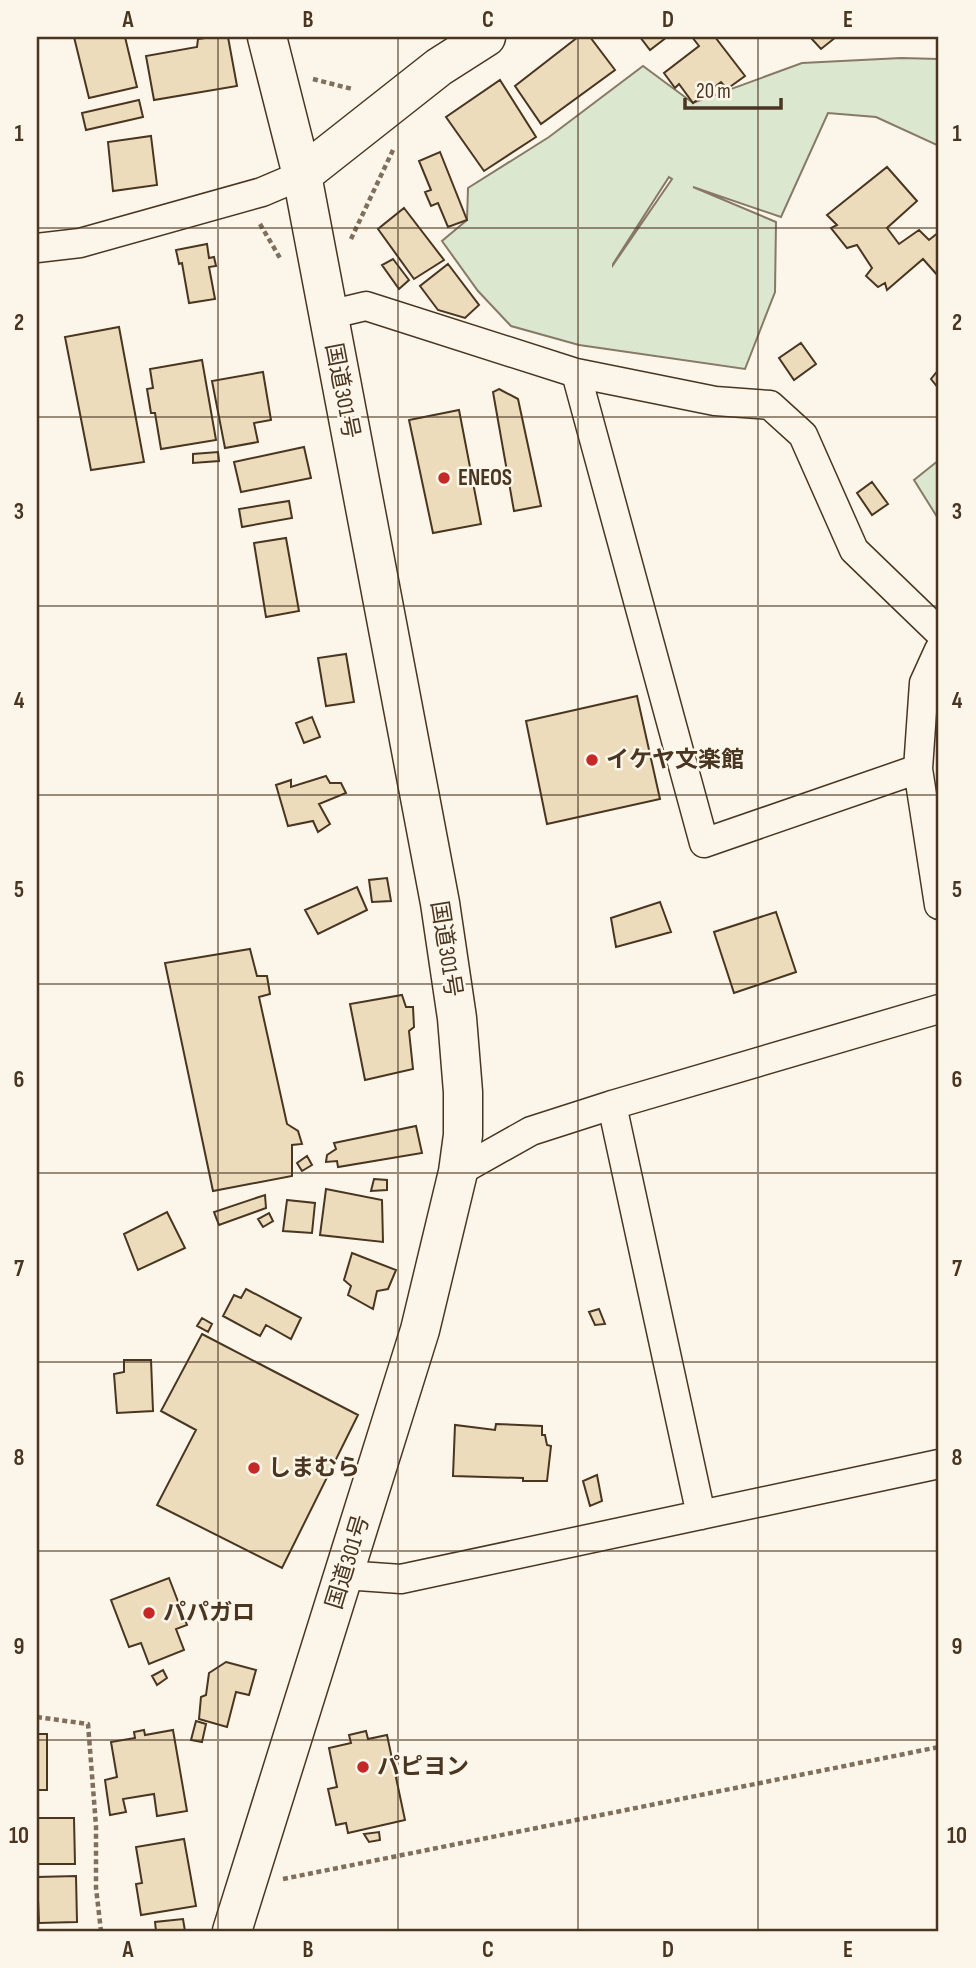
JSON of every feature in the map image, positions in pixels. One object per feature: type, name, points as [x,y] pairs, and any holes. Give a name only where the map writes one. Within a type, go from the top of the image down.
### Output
[{"type":"main road","name":"国道301号","points":[[232,1931],[420,1330],[458,1172],[463,1135],[463,1092],[455,1005],[440,903],[302,175],[267,37]]},
{"type":"main road","points":[[302,175],[439,68],[486,37]]},
{"type":"street","points":[[37,248],[93,240],[262,192],[302,175]]},
{"type":"street","points":[[328,315],[366,306],[576,373],[715,401],[770,405],[803,435],[854,550],[939,632]]},
{"type":"street","points":[[576,373],[704,843],[918,769]]},
{"type":"street","points":[[939,650],[925,683],[918,769],[939,905]]},
{"type":"street","points":[[458,1172],[531,1131],[939,1009]]},
{"type":"street","points":[[612,1105],[701,1515]]},
{"type":"street","points":[[344,1575],[401,1579],[939,1464]]},
{"type":"path","points":[[305,76],[354,90]]},
{"type":"path","points":[[348,246],[393,150]]},
{"type":"path","points":[[37,1717],[88,1724],[96,1825],[96,1888],[101,1931]]},
{"type":"path","points":[[248,1879],[274,1881],[939,1747]]},
{"type":"green space","points":[[901,58],[939,59],[939,146],[876,117],[828,113],[781,217],[693,187],[776,222],[775,292],[745,369],[579,345],[511,326],[478,291],[442,241],[467,220],[468,188],[549,137],[643,66],[693,103],[802,63]],"holes":[[[669,177],[672,179],[613,265]]]},
{"type":"green space","points":[[939,460],[939,520],[914,480]]},
{"type":"building","points":[[74,37],[125,37],[137,87],[89,98]]},
{"type":"building","points":[[228,37],[237,86],[154,100],[146,56],[197,47],[198,39]]},
{"type":"building","points":[[578,37],[590,37],[615,70],[541,124],[515,86]]},
{"type":"building","points":[[640,37],[667,37],[650,50]]},
{"type":"building","points":[[692,37],[715,37],[745,76],[727,89],[721,82],[693,103],[679,84],[675,88],[664,73],[699,46]]},
{"type":"building","points":[[810,37],[836,37],[821,49]]},
{"type":"building","points":[[500,80],[536,137],[484,171],[446,117]]},
{"type":"building","points":[[139,100],[143,117],[86,130],[82,113]]},
{"type":"building","points":[[151,136],[157,185],[113,191],[108,142]]},
{"type":"building","points":[[440,152],[467,220],[448,227],[438,203],[431,206],[425,192],[431,190],[419,161]]},
{"type":"building","points":[[887,167],[917,201],[887,228],[899,244],[919,230],[929,240],[939,232],[939,277],[923,259],[887,290],[885,283],[878,287],[866,276],[872,268],[857,245],[847,248],[831,228],[837,225],[827,215]]},
{"type":"building","points":[[404,208],[444,260],[414,279],[378,229]]},
{"type":"building","points":[[207,244],[209,258],[214,257],[216,266],[209,267],[215,299],[189,303],[182,263],[179,264],[176,250]]},
{"type":"building","points":[[393,259],[409,280],[399,289],[382,265]]},
{"type":"building","points":[[448,264],[479,305],[465,318],[438,310],[420,286]]},
{"type":"building","points":[[119,327],[144,462],[91,470],[65,337]]},
{"type":"building","points":[[801,343],[816,364],[794,380],[779,358]]},
{"type":"building","points":[[202,360],[216,440],[161,449],[155,413],[151,413],[147,389],[153,388],[150,369]]},
{"type":"building","points":[[939,369],[939,389],[931,379]]},
{"type":"building","points":[[263,372],[271,420],[254,423],[258,442],[225,448],[212,381]]},
{"type":"building","points":[[499,389],[518,399],[541,506],[514,511],[493,392]]},
{"type":"building","points":[[459,410],[481,524],[433,533],[409,420]]},
{"type":"building","points":[[304,447],[311,478],[241,492],[234,462]]},
{"type":"building","points":[[218,452],[219,461],[193,463],[193,454]]},
{"type":"building","points":[[872,482],[888,504],[872,515],[857,493]]},
{"type":"building","points":[[289,501],[292,518],[242,527],[239,509]]},
{"type":"building","points":[[286,538],[299,611],[266,617],[254,543]]},
{"type":"building","points":[[346,654],[354,702],[326,706],[318,658]]},
{"type":"building","name":"イケヤ文楽館","points":[[637,696],[660,799],[547,824],[526,721]]},
{"type":"building","points":[[312,717],[320,737],[304,743],[296,723]]},
{"type":"building","points":[[326,776],[330,783],[341,783],[346,793],[319,804],[330,824],[318,832],[313,821],[288,826],[276,785],[291,780],[291,787]]},
{"type":"building","points":[[387,878],[391,901],[372,902],[369,880]]},
{"type":"building","points":[[357,887],[367,910],[318,934],[305,910]]},
{"type":"building","points":[[660,902],[671,932],[616,947],[611,918]]},
{"type":"building","points":[[776,912],[796,972],[734,993],[714,932]]},
{"type":"building","points":[[250,949],[257,976],[267,976],[270,994],[259,997],[287,1124],[298,1131],[302,1144],[292,1145],[292,1176],[213,1191],[165,963]]},
{"type":"building","points":[[402,995],[406,1007],[413,1007],[414,1027],[409,1031],[413,1069],[365,1080],[350,1004]]},
{"type":"building","points":[[416,1126],[422,1153],[338,1167],[337,1161],[326,1162],[327,1155],[336,1149],[334,1143]]},
{"type":"building","points":[[307,1156],[312,1165],[302,1171],[297,1163]]},
{"type":"building","points":[[374,1179],[387,1180],[387,1190],[371,1191]]},
{"type":"building","points":[[326,1189],[382,1200],[383,1242],[320,1235]]},
{"type":"building","points":[[265,1195],[266,1208],[219,1225],[214,1212]]},
{"type":"building","points":[[287,1200],[315,1203],[312,1233],[283,1231]]},
{"type":"building","points":[[167,1212],[185,1248],[138,1270],[124,1234]]},
{"type":"building","points":[[269,1213],[273,1221],[263,1227],[258,1219]]},
{"type":"building","points":[[352,1253],[396,1270],[388,1289],[377,1291],[373,1309],[348,1295],[351,1286],[344,1280]]},
{"type":"building","points":[[246,1289],[301,1318],[291,1339],[266,1325],[260,1336],[223,1316],[234,1295],[241,1298]]},
{"type":"building","points":[[599,1309],[605,1324],[595,1325],[589,1312]]},
{"type":"building","points":[[202,1318],[212,1324],[208,1332],[197,1326]]},
{"type":"building","name":"しまむら","points":[[202,1334],[358,1415],[282,1568],[157,1505],[196,1430],[161,1411]]},
{"type":"building","points":[[124,1360],[151,1360],[153,1411],[117,1413],[114,1374],[124,1372]]},
{"type":"building","points":[[496,1424],[542,1426],[542,1435],[545,1435],[547,1445],[551,1446],[547,1481],[453,1476],[455,1425],[495,1430]]},
{"type":"building","points":[[597,1475],[602,1501],[590,1506],[583,1481]]},
{"type":"building","name":"パパガロ","points":[[169,1578],[187,1625],[176,1629],[184,1650],[149,1664],[141,1643],[129,1647],[111,1600]]},
{"type":"building","points":[[226,1662],[256,1670],[249,1695],[236,1692],[227,1727],[199,1719],[201,1697],[206,1695],[209,1673]]},
{"type":"building","points":[[163,1670],[167,1678],[157,1685],[152,1676]]},
{"type":"building","points":[[196,1721],[206,1724],[202,1742],[191,1740]]},
{"type":"building","points":[[144,1730],[145,1735],[173,1730],[187,1811],[157,1816],[154,1794],[123,1799],[126,1812],[110,1815],[105,1780],[117,1777],[111,1742],[135,1738],[134,1732]]},
{"type":"building","name":"パピヨン","points":[[366,1731],[368,1739],[387,1735],[405,1820],[348,1833],[346,1823],[336,1825],[328,1789],[337,1787],[329,1748],[351,1743],[349,1735]]},
{"type":"building","points":[[37,1734],[47,1734],[47,1790],[37,1790]]},
{"type":"building","points":[[37,1818],[74,1818],[75,1864],[37,1864]]},
{"type":"building","points":[[379,1832],[380,1840],[369,1842],[364,1834]]},
{"type":"building","points":[[184,1839],[196,1906],[141,1915],[136,1884],[142,1883],[136,1847]]},
{"type":"building","points":[[76,1876],[77,1922],[39,1923],[37,1877]]},
{"type":"building","points":[[183,1919],[185,1931],[156,1931],[155,1922]]},
{"type":"place","name":"ENEOS","points":[[444,478]]},
{"type":"place","name":"イケヤ文楽館","points":[[592,760]]},
{"type":"place","name":"しまむら","points":[[254,1468]]},
{"type":"place","name":"パパガロ","points":[[149,1613]]},
{"type":"place","name":"パピヨン","points":[[363,1767]]}]
